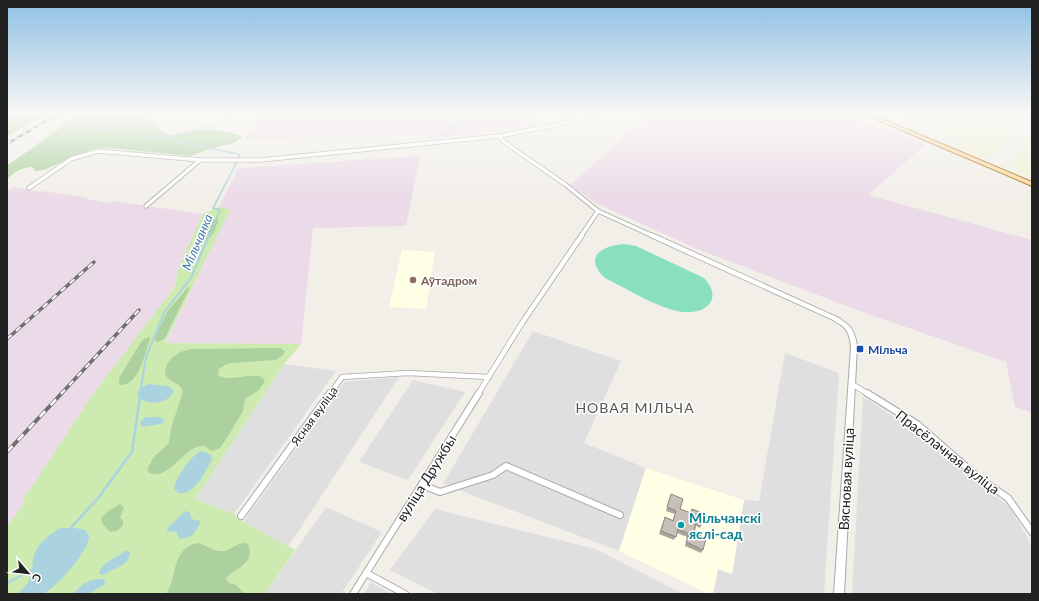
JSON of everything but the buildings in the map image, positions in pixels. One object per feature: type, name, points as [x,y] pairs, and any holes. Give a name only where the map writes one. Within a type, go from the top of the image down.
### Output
[{"type":"main road","points":[[935,143],[1032,184]]},
{"type":"street","points":[[29,188],[71,159],[98,151],[200,160],[250,160],[426,143]]},
{"type":"street","points":[[506,143],[566,185],[598,211],[836,320]]},
{"type":"street","points":[[146,206],[200,160]]},
{"type":"street","name":"вуліца Дружбы","points":[[352,594],[422,485],[522,323],[598,211]]},
{"type":"street","name":"Вясновая вуліца","points":[[836,320],[850,328],[854,347],[839,594]]},
{"type":"street","name":"Ясная вуліца","points":[[241,516],[342,377],[408,373],[489,377]]},
{"type":"street","name":"Прасёлачная вуліца","points":[[852,384],[917,424],[979,478],[1008,498],[1032,532]]},
{"type":"street","points":[[422,485],[440,492],[493,475],[506,466],[620,515]]},
{"type":"street","points":[[366,572],[405,594]]},
{"type":"shaded area","points":[[618,143],[921,143],[925,145],[868,195],[1032,240],[1032,413],[1015,407],[1006,362],[857,310],[697,249],[596,203],[570,185]]},
{"type":"shaded area","points":[[957,143],[1005,143],[994,155],[985,157],[975,156],[958,149]]},
{"type":"shaded area","points":[[1026,143],[1032,143],[1032,178],[1021,173],[1011,161]]},
{"type":"shaded area","points":[[420,156],[406,226],[313,228],[301,344],[165,344],[230,210],[219,207],[238,168]]},
{"type":"shaded area","points":[[13,187],[88,198],[87,199],[110,203],[112,201],[203,214],[179,267],[174,287],[157,312],[93,394],[23,500],[23,505],[7,526],[7,191]]},
{"type":"shaded area","name":"Аўтадром","points":[[402,250],[435,252],[426,309],[389,307]]},
{"type":"shaded area","points":[[533,331],[621,361],[584,443],[646,468],[619,551],[443,484]]},
{"type":"shaded area","points":[[785,353],[839,373],[824,594],[713,594],[718,569],[732,574],[744,500],[759,501]]},
{"type":"shaded area","points":[[284,364],[336,371],[234,514],[195,499]]},
{"type":"shaded area","points":[[399,377],[288,547],[243,522],[344,382]]},
{"type":"shaded area","points":[[413,380],[465,392],[408,480],[359,462]]},
{"type":"shaded area","points":[[863,397],[912,428],[1010,507],[1032,546],[1032,594],[852,594]]},
{"type":"shaded area","points":[[646,468],[744,500],[732,574],[718,569],[713,594],[709,594],[619,551]]},
{"type":"shaded area","points":[[326,507],[382,532],[341,594],[265,594]]},
{"type":"shaded area","points":[[435,509],[596,549],[683,594],[438,594],[390,570]]},
{"type":"shaded area","points":[[371,582],[391,594],[364,594]]},
{"type":"green space","points":[[39,143],[234,143],[209,149],[191,156],[109,148],[92,149],[44,170],[35,171],[32,167],[22,169],[15,172],[7,179],[7,165]]},
{"type":"green space","points":[[219,207],[230,210],[165,343],[301,344],[284,364],[195,499],[234,514],[243,522],[295,550],[265,594],[7,594],[7,526],[23,505],[23,500],[93,394],[174,288],[179,267],[203,214]]},
{"type":"green space","points":[[215,219],[218,219],[218,221],[213,234],[206,240],[203,240],[201,237],[204,229],[207,224]]},
{"type":"green space","points":[[624,244],[636,246],[704,278],[710,287],[712,294],[711,301],[708,306],[702,310],[694,312],[669,309],[605,278],[595,264],[595,259],[602,250],[608,247]]},
{"type":"green space","points":[[188,287],[189,289],[166,336],[163,340],[156,342],[155,338],[167,312]]},
{"type":"green space","points":[[149,337],[150,340],[137,374],[127,384],[119,384],[119,378],[141,342]]},
{"type":"green space","points":[[281,348],[285,352],[276,360],[233,363],[227,364],[219,369],[218,375],[222,377],[233,378],[257,376],[262,377],[265,381],[259,390],[245,399],[243,411],[220,448],[212,451],[204,446],[197,447],[190,450],[164,472],[157,474],[149,473],[147,470],[153,458],[169,443],[171,428],[183,392],[180,386],[169,379],[165,374],[167,364],[173,357],[181,352],[191,349]]},
{"type":"green space","points":[[120,504],[124,507],[120,518],[123,520],[123,525],[117,531],[110,532],[102,523],[101,518],[108,511]]},
{"type":"green space","points":[[197,543],[214,550],[221,551],[228,550],[242,543],[248,544],[250,551],[246,562],[226,579],[229,583],[236,585],[245,594],[166,594],[170,587],[179,557],[189,546]]},
{"type":"water","points":[[148,384],[167,386],[174,390],[168,399],[157,403],[151,403],[141,399],[137,395],[140,388]]},
{"type":"water","points":[[146,417],[159,417],[164,420],[164,422],[161,424],[142,427],[140,422]]},
{"type":"water","points":[[202,451],[211,455],[212,460],[201,479],[193,488],[184,493],[178,493],[174,489],[177,479],[189,461]]},
{"type":"water","points":[[185,511],[189,512],[192,519],[200,521],[200,523],[197,530],[192,535],[183,539],[179,538],[176,531],[168,532],[167,529]]},
{"type":"water","points":[[61,528],[86,530],[89,537],[78,560],[56,584],[43,594],[17,594],[29,580],[32,572],[34,555],[39,545],[47,537]]},
{"type":"water","points":[[125,551],[129,551],[130,553],[128,560],[123,565],[103,575],[99,574],[102,567]]},
{"type":"water","points":[[95,579],[104,579],[105,584],[89,594],[72,594],[85,583]]},
{"type":"waterway","name":"Мільчанка","points":[[183,143],[238,154],[240,156],[213,208],[220,210],[209,236]]},
{"type":"waterway","name":"Мільчанка","points":[[141,389],[146,357],[165,311],[191,278],[209,235]]},
{"type":"waterway","name":"Мільчанка","points":[[69,530],[98,498],[132,452],[140,397]]},
{"type":"waterway","name":"Мільчанка","points":[[7,583],[34,569]]},
{"type":"railway","points":[[7,339],[94,262]]},
{"type":"railway","points":[[61,394],[139,310]]},
{"type":"railway","points":[[7,452],[62,393]]},
{"type":"place","name":"Аўтадром","points":[[413,280]]},
{"type":"place","name":"Мільча","points":[[860,349]]},
{"type":"place","name":"Мільчанскі яслі-сад","points":[[681,525]]},
{"type":"district","name":"НОВАЯ МІЛЬЧА","points":[[635,407]]}]
